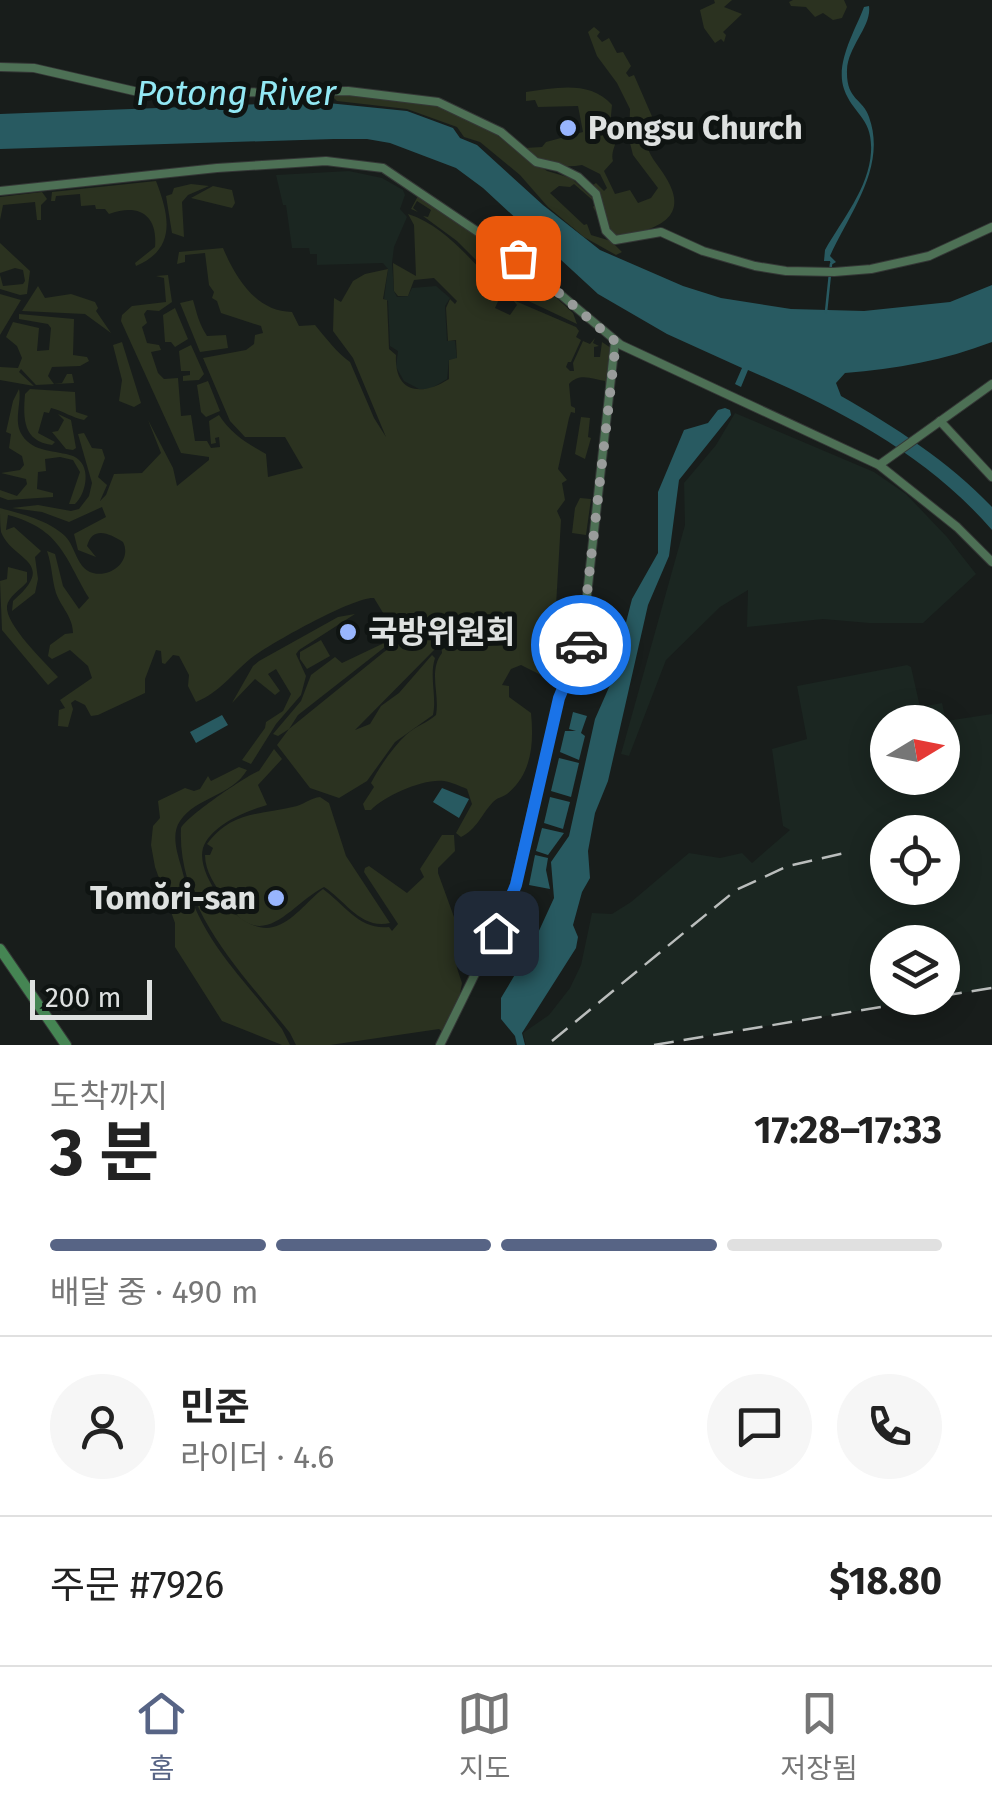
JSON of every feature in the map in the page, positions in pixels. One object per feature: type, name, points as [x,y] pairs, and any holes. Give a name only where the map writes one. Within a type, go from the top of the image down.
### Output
[{"type":"main road","points":[[0,949],[66,1045]]},
{"type":"street","points":[[0,67],[34,68],[147,94],[348,90],[438,102],[501,132],[536,162],[578,177],[596,194],[606,231],[615,240],[662,232],[703,251],[755,266],[799,272],[871,268],[929,256],[992,227]]},
{"type":"street","points":[[0,191],[326,161],[370,164],[392,172],[502,247],[616,342],[672,371],[883,462],[992,562]]},
{"type":"street","points":[[440,1045],[512,901],[559,698],[579,653],[616,342]]},
{"type":"street","points":[[883,462],[992,384]]},
{"type":"street","points":[[938,422],[992,477]]},
{"type":"shaded area","points":[[349,171],[382,178],[405,195],[400,209],[407,217],[394,247],[392,263],[397,297],[408,296],[412,288],[436,286],[450,298],[445,306],[447,341],[455,341],[457,359],[449,360],[447,379],[430,389],[419,389],[404,381],[396,367],[398,351],[390,346],[388,301],[384,299],[388,269],[383,263],[317,265],[317,254],[310,254],[309,248],[292,248],[286,205],[276,175]]},
{"type":"shaded area","points":[[735,413],[874,472],[906,494],[976,574],[923,623],[823,619],[747,627],[748,590],[720,607],[666,660],[629,756],[621,754],[685,525],[684,483],[716,445]]},
{"type":"shaded area","points":[[907,665],[911,667],[920,705],[870,705],[870,795],[960,795],[960,719],[992,714],[992,988],[960,993],[960,925],[870,925],[870,1009],[653,1045],[526,1045],[523,1033],[549,1015],[570,988],[581,965],[592,913],[612,914],[689,853],[720,858],[742,853],[752,863],[790,830],[783,826],[772,749],[807,739],[797,686]]},
{"type":"green space","points":[[714,0],[732,0],[724,7],[742,14],[723,32],[724,42],[721,39],[715,43],[704,28],[700,10],[715,3]]},
{"type":"green space","points":[[844,0],[847,7],[842,18],[833,20],[823,13],[815,17],[806,7],[791,6],[789,2]]},
{"type":"green space","points":[[594,27],[602,42],[609,38],[631,66],[626,73],[629,77],[634,75],[654,121],[648,148],[672,189],[674,201],[672,211],[657,226],[617,238],[593,185],[596,183],[604,191],[607,188],[600,174],[582,165],[552,164],[525,148],[542,147],[546,142],[583,132],[578,106],[538,107],[535,100],[526,101],[526,92],[572,88],[594,92],[612,105],[610,126],[618,127],[613,161],[604,171],[615,194],[630,190],[638,203],[651,198],[658,188],[633,155],[630,109],[597,56],[588,32]]},
{"type":"green space","points":[[366,95],[437,106],[456,113],[490,130],[547,171],[571,178],[596,203],[574,184],[559,186],[550,193],[587,224],[591,235],[611,241],[622,252],[616,255],[584,237],[548,207],[520,175],[480,142],[464,137],[457,127],[407,109],[337,101],[332,96]]},
{"type":"green space","points":[[156,181],[166,219],[164,241],[158,251],[136,266],[155,247],[153,226],[144,214],[129,210],[109,214],[95,205],[81,206],[80,194],[56,196],[51,201],[52,192]]},
{"type":"green space","points":[[191,184],[209,186],[182,202],[184,237],[172,233],[166,196],[174,188]]},
{"type":"green space","points":[[213,186],[232,190],[232,208],[191,198]]},
{"type":"green space","points":[[42,192],[47,199],[41,205],[41,220],[37,220],[35,202],[3,205],[0,220],[0,197]]},
{"type":"green space","points":[[418,196],[518,263],[573,313],[577,324],[520,297],[513,286],[508,284],[505,289],[457,241],[423,216],[428,217],[431,210],[417,201],[413,208],[418,212],[411,209]]},
{"type":"green space","points":[[408,214],[435,227],[503,293],[505,299],[500,297],[495,308],[510,315],[517,305],[513,300],[576,327],[576,337],[581,340],[566,367],[570,371],[574,371],[573,363],[583,341],[590,344],[595,338],[593,343],[599,346],[594,347],[594,357],[600,357],[602,342],[611,348],[608,389],[605,381],[586,377],[569,384],[575,413],[571,412],[569,418],[558,469],[567,480],[562,483],[565,500],[557,511],[561,520],[555,623],[544,668],[541,675],[521,665],[511,669],[502,685],[509,686],[509,697],[531,713],[531,747],[526,767],[515,786],[493,802],[461,837],[456,833],[472,804],[467,789],[453,783],[416,785],[371,810],[365,810],[363,804],[387,757],[410,731],[436,715],[435,675],[442,653],[440,634],[433,625],[388,621],[374,598],[364,599],[274,643],[196,702],[179,656],[173,655],[165,664],[161,651],[156,650],[145,679],[145,693],[91,716],[85,705],[75,700],[71,703],[68,727],[58,726],[59,710],[65,708],[60,700],[92,678],[88,666],[70,650],[52,659],[48,656],[50,645],[73,633],[56,593],[47,551],[55,554],[63,586],[79,609],[89,598],[51,537],[40,528],[8,515],[6,530],[14,527],[41,551],[35,557],[35,593],[12,611],[13,601],[32,577],[32,569],[1,532],[0,508],[34,518],[65,536],[87,570],[107,573],[122,561],[123,542],[107,534],[93,535],[87,546],[96,557],[78,550],[74,534],[106,517],[102,507],[69,522],[42,512],[12,508],[38,505],[79,509],[89,496],[92,483],[78,434],[84,433],[92,448],[102,449],[105,458],[98,477],[107,485],[100,501],[114,474],[142,473],[161,453],[148,420],[173,468],[177,486],[209,460],[181,453],[121,321],[132,306],[166,302],[164,278],[156,276],[168,275],[172,302],[159,311],[147,310],[147,323],[142,327],[147,343],[159,345],[161,350],[151,352],[158,373],[164,379],[178,378],[181,416],[191,415],[195,441],[207,441],[211,448],[220,447],[219,437],[211,444],[209,421],[219,415],[234,433],[266,454],[268,477],[303,468],[285,437],[245,437],[230,421],[203,358],[246,350],[254,344],[255,335],[263,333],[261,326],[221,313],[212,298],[205,253],[185,255],[185,262],[177,264],[179,252],[223,248],[241,282],[258,300],[280,311],[292,312],[299,326],[315,325],[350,362],[386,437],[353,358],[333,331],[334,298],[341,302],[353,281],[388,269],[383,299],[387,300],[389,349],[396,355],[400,377],[411,388],[419,389],[449,379],[449,360],[457,358],[456,340],[448,341],[446,308],[450,299],[455,304],[457,301],[434,278],[414,280],[408,296],[398,296],[394,291],[393,263],[416,276],[414,225]]},
{"type":"green space","points":[[0,243],[30,271],[27,294],[0,289],[0,275],[3,286],[25,281],[23,270],[15,268],[0,273]]},
{"type":"green space","points":[[38,286],[45,298],[71,294],[95,302],[96,311],[111,333],[85,314],[22,311]]},
{"type":"green space","points":[[0,294],[21,300],[0,335]]},
{"type":"green space","points":[[193,300],[207,336],[226,335],[228,348],[200,352],[180,303]]},
{"type":"green space","points":[[175,308],[188,339],[175,347],[165,342],[163,315]]},
{"type":"green space","points":[[19,314],[74,319],[73,355],[87,357],[89,361],[80,366],[52,367],[48,376],[54,384],[62,383],[67,374],[72,374],[74,383],[36,385],[21,369],[19,372],[34,386],[0,380],[0,367],[18,368],[22,358],[17,346],[6,337],[13,322],[39,328],[37,351],[49,350],[48,324],[19,319]]},
{"type":"green space","points":[[122,342],[141,403],[134,407],[119,401],[122,380],[113,345]]},
{"type":"green space","points":[[191,345],[204,374],[199,380],[183,381],[190,371],[181,371],[179,351]]},
{"type":"green space","points":[[208,381],[220,411],[206,417],[201,412],[197,385]]},
{"type":"green space","points":[[19,389],[18,424],[27,441],[38,448],[73,456],[83,465],[85,486],[75,504],[69,504],[80,472],[73,460],[60,457],[45,459],[46,471],[38,472],[37,489],[53,493],[53,497],[0,497],[0,490],[17,496],[27,484],[26,479],[1,473],[20,470],[24,465],[22,456],[9,448],[11,434],[6,432]]},
{"type":"green space","points":[[30,389],[75,392],[76,412],[88,416],[84,420],[51,408],[49,413],[44,412],[38,433],[55,442],[42,443],[30,434],[25,420],[25,394]]},
{"type":"green space","points":[[58,414],[71,420],[76,448],[73,450],[66,449],[52,432],[58,431],[64,420]]},
{"type":"green space","points":[[581,417],[590,418],[591,438],[585,459],[575,454]]},
{"type":"green space","points":[[580,498],[591,499],[586,535],[572,533]]},
{"type":"green space","points":[[8,567],[27,572],[27,582],[8,603],[8,614],[19,633],[58,677],[48,685],[2,630],[0,581],[7,579]]},
{"type":"green space","points":[[355,614],[299,650],[296,654],[306,676],[301,695],[276,724],[251,764],[242,760],[266,722],[283,711],[291,694],[276,669],[268,674],[280,691],[275,695],[255,679],[232,703],[253,666],[338,617]]},
{"type":"green space","points":[[434,636],[438,641],[436,648],[355,730],[370,724],[381,706],[399,693],[432,655],[433,715],[395,742],[367,781],[339,798],[310,788],[277,745],[289,729],[396,644],[414,645]]},
{"type":"green space","points":[[385,637],[390,643],[298,715],[289,729],[278,736],[273,734],[301,701],[311,675],[335,657],[342,663],[382,644]]},
{"type":"green space","points":[[321,640],[330,656],[307,669],[300,652]]},
{"type":"green space","points":[[274,749],[282,759],[258,785],[267,805],[221,826],[203,848],[202,860],[213,888],[235,913],[260,927],[287,921],[323,889],[361,921],[392,931],[398,924],[365,868],[369,866],[407,893],[424,877],[420,869],[442,835],[454,835],[455,851],[438,868],[438,873],[454,917],[457,968],[462,983],[457,1010],[444,1033],[439,1029],[330,1045],[296,1045],[216,939],[190,886],[181,828],[206,805],[259,771]]},
{"type":"green space","points":[[239,767],[247,770],[240,779],[180,821],[177,849],[189,892],[209,935],[282,1029],[290,1045],[222,1021],[175,947],[175,923],[155,867],[151,845],[153,826],[160,818],[158,801],[185,788],[200,789],[208,776],[211,781]]},
{"type":"green space","points":[[320,797],[329,803],[346,856],[390,923],[362,918],[324,887],[275,922],[251,924],[238,916],[212,878],[205,855],[210,855],[213,848],[207,844],[237,819]]},
{"type":"water","points":[[869,6],[867,21],[848,61],[847,80],[869,117],[873,154],[864,189],[830,256],[836,262],[831,265],[824,261],[825,250],[854,203],[871,152],[869,131],[848,98],[842,79],[847,47],[864,7]]},
{"type":"water","points":[[318,102],[407,111],[453,128],[460,138],[477,145],[600,250],[721,298],[791,309],[864,311],[950,302],[992,285],[992,342],[920,363],[845,373],[836,383],[841,396],[920,446],[975,490],[992,507],[992,530],[939,478],[879,436],[748,370],[741,387],[735,384],[742,368],[667,334],[598,294],[456,168],[390,143],[367,139],[0,149],[0,114]]},
{"type":"water","points":[[725,408],[731,415],[679,480],[669,556],[648,605],[608,781],[595,813],[588,851],[590,878],[573,925],[578,937],[576,948],[522,1033],[525,1045],[517,1045],[515,1036],[501,1019],[501,998],[532,946],[554,898],[551,862],[569,836],[595,719],[610,685],[632,599],[658,553],[658,492],[684,430],[708,423],[718,410]]},
{"type":"water","points":[[573,712],[587,716],[579,760],[560,752],[565,731],[576,731],[569,729]]},
{"type":"water","points":[[222,715],[228,725],[196,743],[190,732]]},
{"type":"water","points":[[559,758],[579,763],[571,797],[551,791]]},
{"type":"water","points":[[442,788],[469,799],[459,818],[433,802]]},
{"type":"water","points":[[550,797],[570,802],[563,829],[544,823]]},
{"type":"water","points":[[542,828],[564,833],[548,855],[536,851]]},
{"type":"water","points":[[535,855],[548,858],[550,889],[529,885]]},
{"type":"waterway","points":[[826,312],[831,264]]},
{"type":"railway","points":[[552,1041],[736,890],[788,866],[845,853]]},
{"type":"railway","points":[[960,993],[992,988]]},
{"type":"railway","points":[[654,1045],[870,1009]]},
{"type":"way so far","points":[[518,258],[616,342],[581,645]]},
{"type":"place","name":"Pongsu Church","points":[[568,128]]},
{"type":"place","name":"국방위원회","points":[[348,632]]},
{"type":"place","name":"Tomŏri-san","points":[[276,898]]},
{"type":"route","points":[[496,933],[512,901],[559,698],[581,645]]},
{"type":"water label","name":"Potong River","points":[[236,93]]}]
